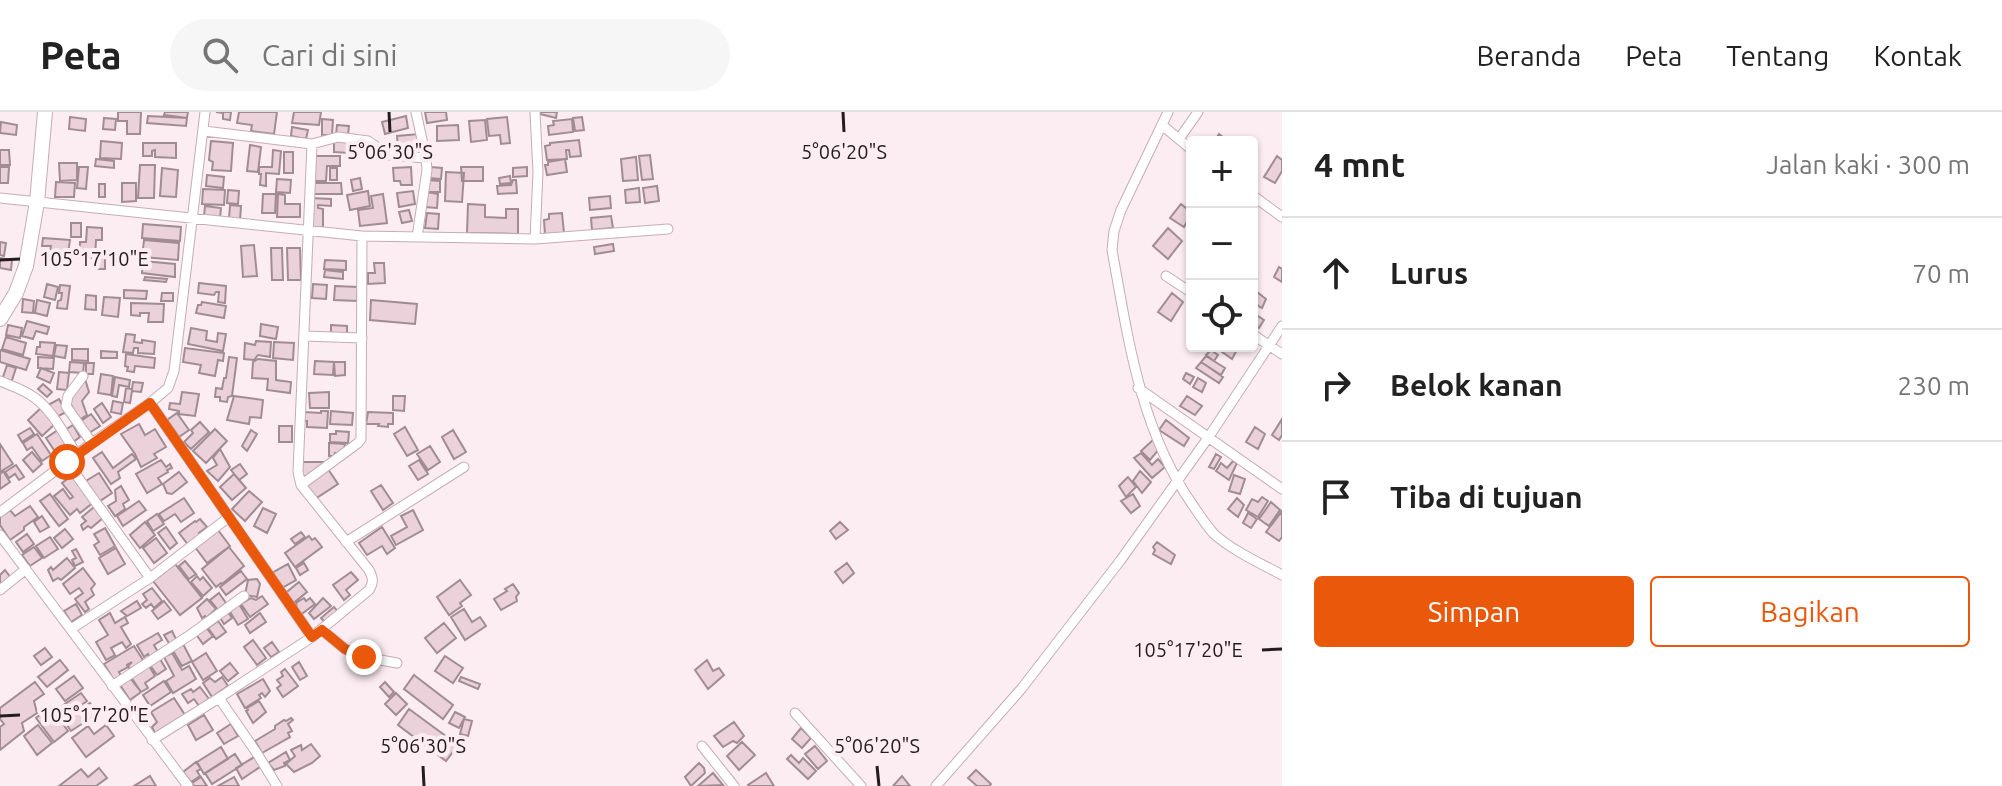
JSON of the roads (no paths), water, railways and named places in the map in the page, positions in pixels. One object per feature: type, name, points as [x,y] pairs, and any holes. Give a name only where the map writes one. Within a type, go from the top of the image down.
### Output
[{"type":"main road","points":[[0,319],[16,293],[26,266],[37,202],[45,112]]},
{"type":"street","points":[[0,512],[168,388],[174,371],[205,112]]},
{"type":"street","points":[[416,112],[426,158],[417,237]]},
{"type":"street","points":[[535,112],[538,172],[535,239]]},
{"type":"street","points":[[1168,112],[1121,210],[1112,239],[1138,388],[1177,482],[1215,534],[1282,575]]},
{"type":"street","points":[[1179,139],[1198,112]]},
{"type":"street","points":[[1162,125],[1186,145]]},
{"type":"street","points":[[204,131],[312,144],[338,137],[368,141],[389,155],[426,158]]},
{"type":"street","points":[[152,740],[322,630],[372,585],[369,570],[301,485],[298,472],[312,144]]},
{"type":"street","points":[[0,198],[362,236],[535,239],[668,229]]},
{"type":"street","points":[[1258,199],[1282,217]]},
{"type":"street","points":[[301,485],[361,439],[362,236]]},
{"type":"street","points":[[1166,276],[1186,289]]},
{"type":"street","points":[[936,786],[1075,622],[1208,438],[1282,326]]},
{"type":"street","points":[[304,336],[362,338]]},
{"type":"street","points":[[1258,338],[1282,354]]},
{"type":"street","points":[[83,376],[68,396],[66,406],[92,443]]},
{"type":"street","points":[[0,381],[38,399],[77,455]]},
{"type":"street","points":[[1138,388],[1282,489]]},
{"type":"street","points":[[150,403],[312,637]]},
{"type":"street","points":[[67,462],[150,578]]},
{"type":"street","points":[[346,542],[464,467]]},
{"type":"street","points":[[71,629],[150,578],[229,517]]},
{"type":"street","points":[[0,535],[188,786]]},
{"type":"street","points":[[0,590],[26,569]]},
{"type":"street","points":[[112,686],[244,596]]},
{"type":"street","points":[[322,630],[345,649],[364,657],[397,663]]},
{"type":"street","points":[[219,698],[277,786]]},
{"type":"street","points":[[795,713],[861,786]]},
{"type":"street","points":[[702,746],[734,786]]}]
